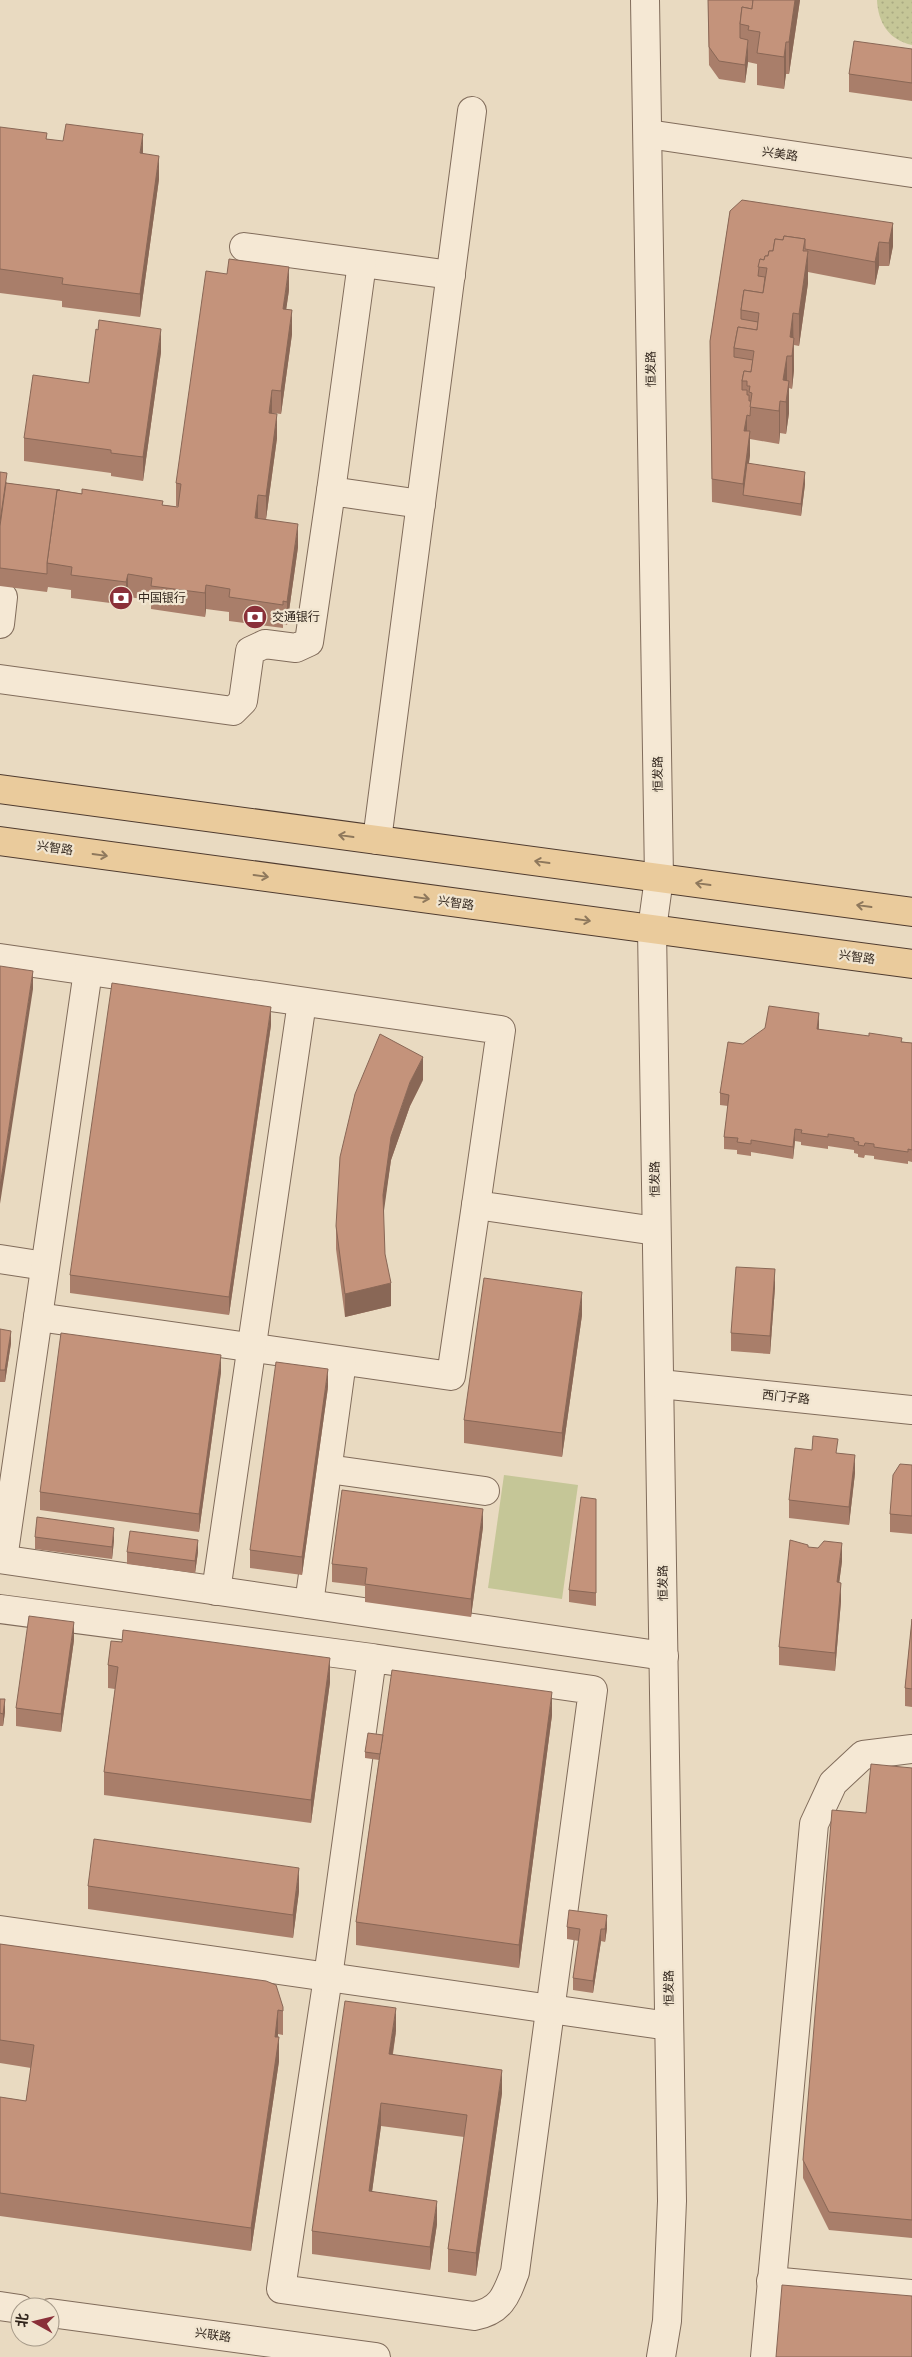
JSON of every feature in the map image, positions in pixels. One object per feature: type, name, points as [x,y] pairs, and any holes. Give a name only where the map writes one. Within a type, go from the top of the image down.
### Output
[{"type":"main road","points":[[0,789],[912,912]]},
{"type":"main road","name":"兴智路","points":[[0,841],[912,964]]},
{"type":"street","name":"恒发路","points":[[645,0],[659,878],[652,929],[672,2202],[667,2321],[661,2357]]},
{"type":"street","points":[[377,840],[472,111]]},
{"type":"street","name":"兴美路","points":[[648,134],[912,174]]},
{"type":"street","points":[[244,247],[451,275]]},
{"type":"street","points":[[0,679],[233,711],[244,700],[250,651],[265,644],[296,648],[309,642],[362,263]]},
{"type":"street","points":[[331,491],[421,504]]},
{"type":"street","points":[[0,624],[4,597]]},
{"type":"street","points":[[0,958],[501,1030],[451,1376],[38,1316]]},
{"type":"street","points":[[88,971],[46,1266],[1,1559],[664,1656]]},
{"type":"street","points":[[216,1591],[302,1002]]},
{"type":"street","points":[[476,1205],[656,1231]]},
{"type":"street","points":[[0,1259],[46,1266]]},
{"type":"street","points":[[310,1604],[342,1361]]},
{"type":"street","name":"西门子路","points":[[660,1384],[912,1410]]},
{"type":"street","points":[[328,1468],[485,1491]]},
{"type":"street","points":[[0,1609],[372,1658],[593,1690],[515,2272],[505,2298],[489,2313],[474,2316],[281,2289],[328,1977],[372,1658]]},
{"type":"street","points":[[765,2357],[814,1824],[833,1783],[863,1755],[912,1749]]},
{"type":"street","points":[[0,1930],[669,2026]]},
{"type":"street","points":[[772,2281],[912,2294]]},
{"type":"street","name":"兴联路","points":[[60,2314],[376,2357]]},
{"type":"green space","points":[[877,0],[912,0],[912,45],[897,39],[886,29],[882,23]]},
{"type":"green space","points":[[504,1475],[578,1485],[562,1599],[488,1588]]},
{"type":"building","points":[[708,0],[753,0],[752,9],[742,7],[740,38],[748,40],[745,65],[719,61],[709,47]]},
{"type":"building","points":[[753,0],[795,0],[789,42],[786,42],[784,57],[757,53],[760,32],[748,30],[749,26],[740,24],[742,7],[752,9]]},
{"type":"building","points":[[854,41],[912,49],[912,83],[849,74]]},
{"type":"building","points":[[66,124],[143,134],[140,153],[159,156],[140,294],[62,284],[63,278],[0,269],[0,127],[47,133],[46,139],[63,141]]},
{"type":"building","points":[[742,200],[893,223],[889,243],[879,242],[875,262],[805,249],[805,239],[784,236],[783,240],[775,239],[773,251],[769,251],[768,256],[765,256],[764,260],[760,259],[758,276],[765,277],[763,293],[744,290],[741,310],[741,319],[758,322],[757,330],[738,327],[734,348],[734,357],[753,360],[751,372],[744,371],[742,381],[742,390],[747,390],[749,401],[751,401],[750,416],[747,415],[744,431],[750,431],[743,484],[712,479],[710,341],[730,211]]},
{"type":"building","points":[[784,236],[805,239],[803,251],[808,251],[799,314],[793,313],[790,337],[794,338],[792,356],[787,356],[783,380],[789,381],[786,402],[780,401],[779,411],[750,407],[752,393],[749,392],[750,386],[747,386],[747,381],[742,381],[744,371],[751,372],[754,351],[734,348],[738,327],[757,330],[759,313],[741,310],[744,290],[763,293],[767,268],[758,267],[760,259],[764,260],[765,256],[768,256],[769,251],[773,251],[775,239],[783,240]]},
{"type":"building","points":[[229,259],[289,267],[283,309],[292,310],[281,391],[272,390],[269,413],[277,414],[266,496],[258,495],[255,518],[298,524],[287,602],[283,601],[283,605],[229,597],[230,589],[206,585],[205,593],[151,586],[152,578],[128,574],[126,582],[71,575],[72,567],[47,563],[57,490],[82,494],[82,489],[163,501],[162,505],[178,507],[181,484],[176,483],[206,271],[227,274]]},
{"type":"building","points":[[99,320],[161,329],[143,457],[111,453],[111,450],[24,438],[33,375],[89,383],[96,329],[98,330]]},
{"type":"building","points":[[747,463],[805,472],[801,504],[743,495]]},
{"type":"building","points":[[0,472],[7,473],[0,522]]},
{"type":"building","points":[[6,483],[60,490],[57,490],[47,574],[0,568],[0,526]]},
{"type":"building","points":[[0,966],[33,971],[0,1186]]},
{"type":"building","points":[[112,983],[271,1007],[229,1297],[70,1275]]},
{"type":"building","points":[[769,1006],[819,1013],[817,1029],[869,1036],[869,1033],[902,1038],[901,1042],[912,1043],[912,1150],[908,1149],[908,1152],[874,1147],[874,1144],[865,1143],[864,1146],[858,1145],[859,1142],[854,1141],[854,1138],[828,1134],[828,1137],[801,1133],[802,1130],[795,1129],[793,1147],[751,1140],[751,1144],[737,1142],[738,1138],[724,1137],[729,1095],[720,1093],[728,1042],[743,1044],[765,1028]]},
{"type":"building","points":[[380,1034],[423,1057],[410,1082],[391,1137],[383,1195],[385,1254],[391,1283],[345,1294],[336,1226],[340,1157],[355,1094]]},
{"type":"building","points":[[736,1267],[775,1269],[770,1336],[731,1333]]},
{"type":"building","points":[[484,1278],[582,1292],[562,1433],[464,1420]]},
{"type":"building","points":[[0,1329],[11,1331],[5,1370],[0,1370]]},
{"type":"building","points":[[61,1333],[221,1355],[199,1514],[40,1492]]},
{"type":"building","points":[[276,1362],[328,1369],[302,1557],[250,1550]]},
{"type":"building","points":[[813,1436],[838,1439],[836,1453],[855,1455],[849,1507],[789,1500],[795,1448],[812,1450]]},
{"type":"building","points":[[900,1464],[912,1465],[912,1516],[890,1514],[893,1475]]},
{"type":"building","points":[[342,1490],[483,1509],[471,1599],[365,1584],[367,1568],[332,1564]]},
{"type":"building","points":[[581,1497],[596,1499],[596,1593],[569,1590]]},
{"type":"building","points":[[37,1517],[114,1528],[112,1547],[35,1537]]},
{"type":"building","points":[[130,1531],[198,1540],[195,1561],[127,1552]]},
{"type":"building","points":[[790,1540],[808,1545],[808,1547],[818,1548],[824,1541],[842,1543],[837,1582],[841,1583],[835,1653],[779,1647]]},
{"type":"building","points":[[29,1616],[74,1622],[61,1714],[16,1708]]},
{"type":"building","points":[[912,1619],[912,1689],[905,1688]]},
{"type":"building","points":[[123,1630],[330,1658],[311,1800],[104,1772],[118,1667],[108,1665],[111,1641],[122,1642]]},
{"type":"building","points":[[392,1670],[552,1692],[519,1945],[356,1922]]},
{"type":"building","points":[[0,1699],[5,1699],[3,1714],[0,1713]]},
{"type":"building","points":[[368,1733],[383,1735],[380,1754],[365,1752]]},
{"type":"building","points":[[871,1764],[912,1768],[912,2220],[829,2212],[803,2160],[832,1810],[866,1813]]},
{"type":"building","points":[[94,1839],[299,1868],[293,1915],[88,1886]]},
{"type":"building","points":[[569,1910],[607,1915],[605,1929],[601,1929],[593,1981],[573,1978],[580,1929],[567,1927]]},
{"type":"building","points":[[0,1944],[266,1981],[276,1985],[283,2011],[278,2010],[275,2037],[279,2037],[251,2228],[0,2193],[0,2097],[26,2101],[34,2045],[0,2040]]},
{"type":"building","points":[[345,2001],[396,2008],[389,2054],[502,2070],[476,2253],[448,2249],[467,2115],[381,2103],[369,2191],[437,2201],[430,2247],[312,2231]]},
{"type":"building","points":[[782,2285],[912,2296],[912,2357],[776,2357]]},
{"type":"place","name":"中国银行","points":[[121,598]]},
{"type":"place","name":"交通银行","points":[[255,617]]}]
